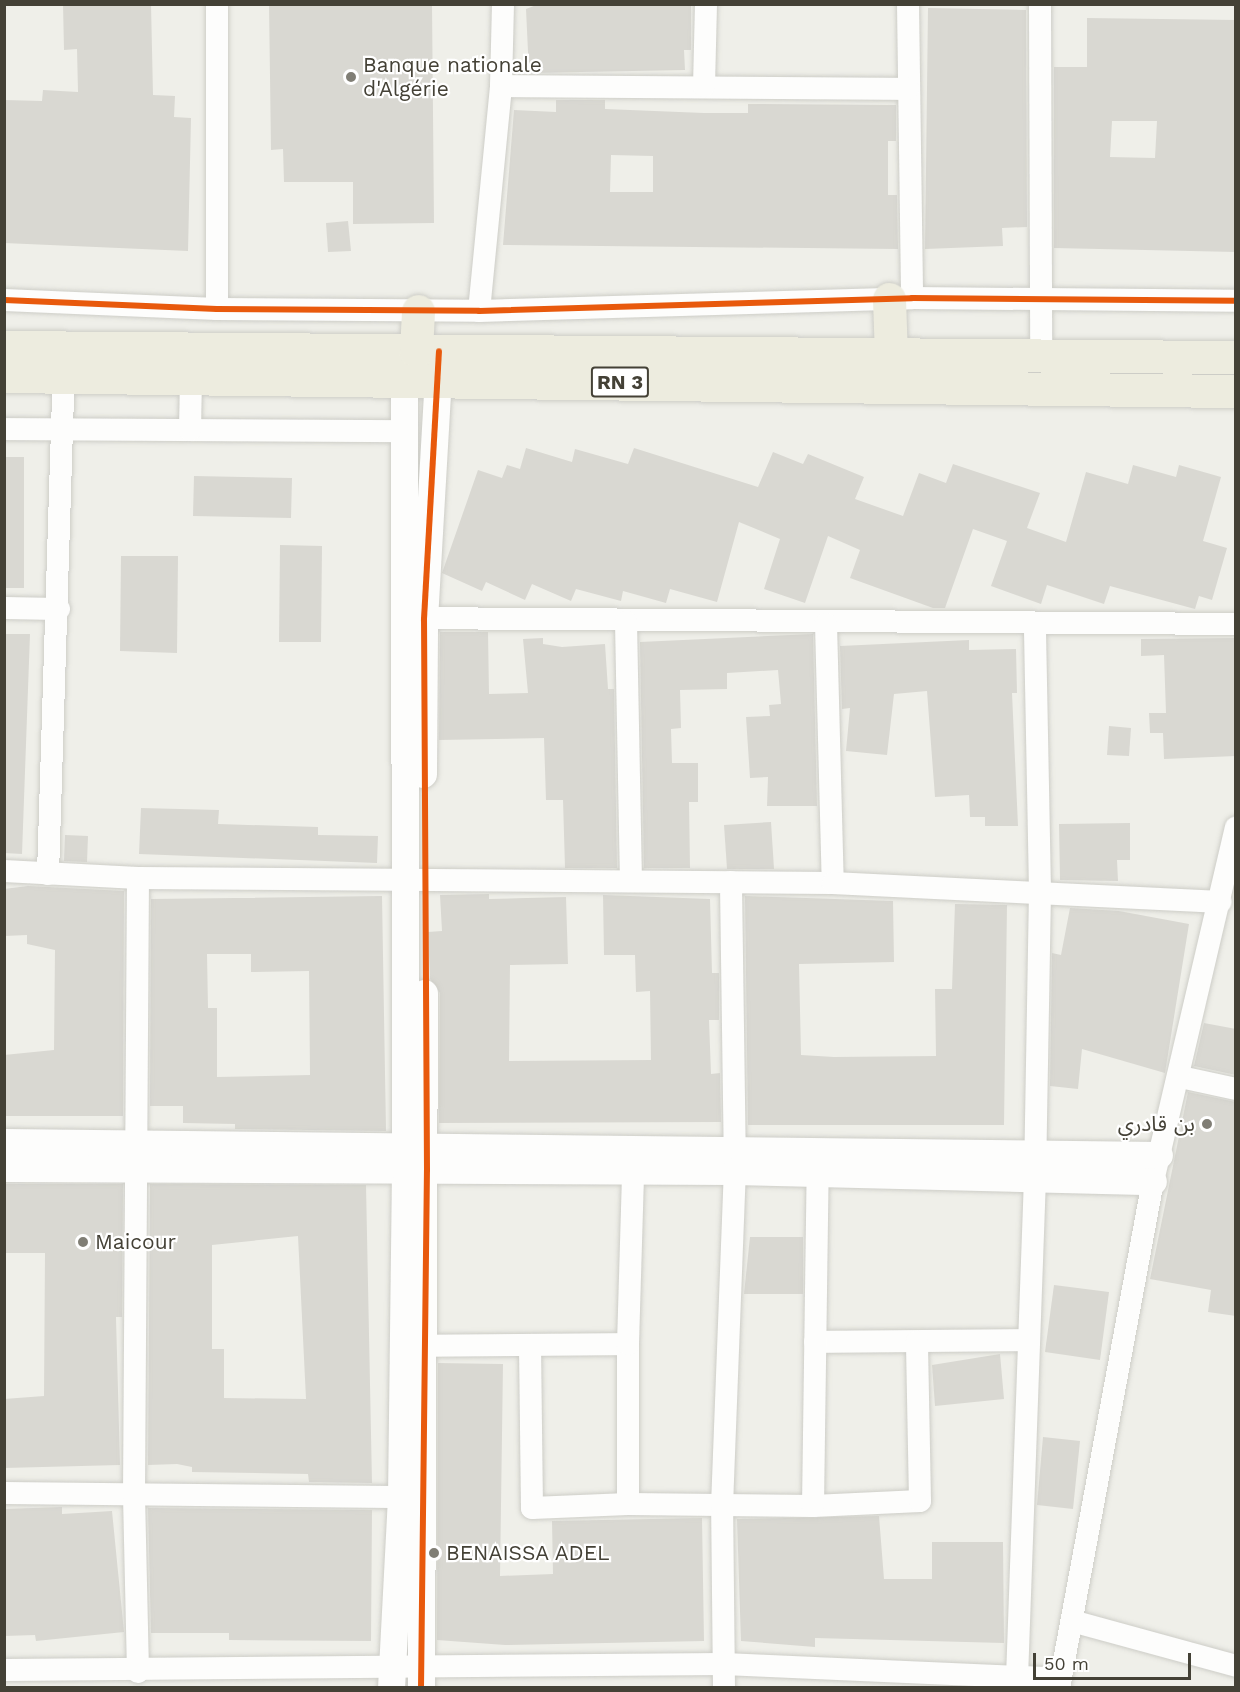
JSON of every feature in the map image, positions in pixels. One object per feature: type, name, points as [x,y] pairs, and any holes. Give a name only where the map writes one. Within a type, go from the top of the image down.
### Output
[{"type":"highway","points":[[891,357],[901,298]]},
{"type":"highway","points":[[418,310],[420,363]]},
{"type":"highway","name":"RN 3","points":[[4,347],[1236,391]]},
{"type":"highway","name":"RN 3","points":[[4,376],[191,377],[420,363],[891,357],[1236,357]]},
{"type":"street","points":[[217,4],[217,309]]},
{"type":"street","points":[[479,311],[501,86],[503,4]]},
{"type":"street","points":[[704,86],[706,4]]},
{"type":"street","points":[[901,298],[908,88],[908,4]]},
{"type":"street","points":[[1040,4],[1041,358]]},
{"type":"street","points":[[501,86],[908,88]]},
{"type":"street","points":[[4,300],[217,309],[479,311],[901,298],[1236,301]]},
{"type":"street","points":[[420,363],[402,431],[412,619],[415,879],[416,1160],[412,1497],[422,1677]]},
{"type":"street","points":[[412,619],[420,363]]},
{"type":"street","points":[[48,874],[59,609],[64,376]]},
{"type":"street","points":[[190,430],[191,377]]},
{"type":"street","points":[[4,429],[402,431]]},
{"type":"street","points":[[4,608],[59,609]]},
{"type":"street","points":[[412,619],[1035,627],[1236,624]]},
{"type":"street","points":[[626,622],[631,880]]},
{"type":"street","points":[[825,624],[833,883]]},
{"type":"street","points":[[1017,1678],[1035,1166],[1040,891],[1035,627]]},
{"type":"street","points":[[4,1670],[391,1678],[724,1664],[1017,1678],[1060,1683],[1156,1168],[1181,1077],[1236,828]]},
{"type":"street","points":[[4,871],[138,878],[833,883],[1040,891],[1221,902]]},
{"type":"street","points":[[138,878],[134,1143],[138,1171],[134,1495],[138,1671]]},
{"type":"street","points":[[724,1688],[722,1506],[733,1160],[731,882]]},
{"type":"street","points":[[1181,1077],[1236,1089]]},
{"type":"street","points":[[4,1142],[134,1143],[633,1172],[733,1160]]},
{"type":"street","points":[[4,1168],[138,1171],[416,1160],[733,1160],[1156,1168]]},
{"type":"street","points":[[813,1506],[817,1162]]},
{"type":"street","points":[[628,1504],[628,1344],[633,1172]]},
{"type":"street","points":[[815,1342],[1028,1340]]},
{"type":"street","points":[[530,1345],[532,1508],[628,1504],[813,1506],[920,1501],[917,1342]]},
{"type":"street","points":[[412,1346],[628,1344]]},
{"type":"street","points":[[4,1493],[412,1497]]},
{"type":"street","points":[[391,1678],[412,1497]]},
{"type":"street","points":[[1072,1621],[1236,1666]]},
{"type":"building","points":[[63,4],[151,4],[153,95],[175,96],[174,117],[191,118],[188,251],[4,243],[4,100],[42,101],[43,90],[78,92],[77,49],[64,50]]},
{"type":"building","name":"Banque nationale d'Algérie","points":[[269,4],[432,4],[434,223],[353,224],[353,182],[284,182],[283,149],[271,150]]},
{"type":"building","points":[[539,4],[691,4],[691,50],[684,50],[685,70],[529,73],[526,9]]},
{"type":"building","points":[[928,8],[1026,10],[1027,227],[1002,228],[1003,246],[925,249]]},
{"type":"building","points":[[1087,18],[1236,20],[1236,252],[1054,248],[1054,67],[1087,67]],"holes":[[[1112,121],[1157,121],[1155,158],[1110,157]]]},
{"type":"building","points":[[556,100],[605,100],[605,109],[704,113],[748,113],[748,104],[896,105],[896,141],[888,141],[888,195],[897,195],[898,249],[503,245],[514,110],[556,112]],"holes":[[[611,155],[653,156],[653,192],[610,192]]]},
{"type":"building","points":[[348,221],[351,251],[328,252],[326,223]]},
{"type":"building","points":[[526,448],[572,462],[575,449],[628,464],[634,448],[758,487],[773,452],[803,464],[808,454],[864,477],[855,499],[903,516],[919,473],[946,483],[953,464],[1040,493],[1027,528],[1066,542],[1086,472],[1128,484],[1133,465],[1176,477],[1179,465],[1221,477],[1203,541],[1227,548],[1212,600],[1199,596],[1195,609],[1110,586],[1104,604],[1047,585],[1041,604],[991,586],[1007,541],[973,529],[945,608],[933,608],[850,578],[860,550],[828,536],[805,603],[764,589],[780,539],[739,522],[717,602],[670,589],[666,603],[623,591],[621,601],[576,589],[571,601],[532,584],[525,600],[486,582],[482,591],[442,573],[478,470],[502,478],[507,465],[520,469]]},
{"type":"building","points":[[4,457],[24,457],[24,588],[4,588]]},
{"type":"building","points":[[194,476],[292,478],[291,518],[193,516]]},
{"type":"building","points":[[280,545],[322,546],[321,642],[279,642]]},
{"type":"building","points":[[121,556],[178,556],[177,653],[120,651]]},
{"type":"building","points":[[440,632],[488,632],[489,694],[528,693],[523,639],[543,638],[543,644],[562,647],[605,644],[608,689],[614,689],[617,868],[565,868],[563,800],[546,800],[544,738],[439,740]]},
{"type":"building","points":[[4,634],[30,634],[22,854],[4,853]]},
{"type":"building","points":[[813,634],[817,806],[767,806],[768,777],[750,778],[746,717],[770,716],[769,705],[781,704],[778,670],[727,673],[727,689],[680,690],[681,728],[671,729],[672,763],[698,763],[698,802],[689,802],[690,868],[644,868],[640,642]]},
{"type":"building","points":[[1236,638],[1236,756],[1164,759],[1163,733],[1150,733],[1149,713],[1166,713],[1164,655],[1141,656],[1141,639]]},
{"type":"building","points":[[969,640],[969,650],[1016,649],[1017,693],[1012,693],[1018,826],[985,826],[985,817],[970,817],[969,795],[935,797],[927,691],[894,694],[887,755],[846,751],[850,708],[842,709],[840,646]]},
{"type":"building","points":[[1109,726],[1131,728],[1129,756],[1107,755]]},
{"type":"building","points":[[141,808],[219,810],[218,824],[318,827],[318,835],[378,836],[377,863],[139,854]]},
{"type":"building","points":[[771,822],[774,869],[727,869],[724,825]]},
{"type":"building","points":[[1130,823],[1130,860],[1117,860],[1118,881],[1060,880],[1059,824]]},
{"type":"building","points":[[65,835],[88,836],[87,862],[64,861]]},
{"type":"building","points":[[28,886],[124,891],[123,1116],[4,1116],[4,1055],[54,1050],[55,950],[27,944],[27,935],[4,936],[4,889]]},
{"type":"building","points":[[489,894],[489,899],[566,897],[568,964],[510,965],[509,1061],[651,1060],[650,991],[636,992],[635,955],[604,955],[603,895],[710,899],[712,973],[719,973],[719,1020],[709,1020],[711,1074],[720,1073],[721,1122],[439,1123],[440,993],[430,979],[428,932],[442,931],[440,895]]},
{"type":"building","points":[[382,896],[386,1131],[235,1129],[235,1124],[183,1123],[183,1106],[150,1106],[151,899]],"holes":[[[207,954],[251,954],[251,972],[309,971],[310,1075],[217,1077],[217,1008],[208,1008]]]},
{"type":"building","points":[[745,896],[893,901],[894,962],[799,964],[801,1055],[834,1057],[936,1056],[935,989],[952,989],[955,904],[1007,905],[1004,1125],[748,1125]]},
{"type":"building","points":[[1070,908],[1119,911],[1189,924],[1165,1073],[1082,1049],[1078,1089],[1050,1086],[1052,953],[1061,955]]},
{"type":"building","points":[[1204,1023],[1236,1029],[1236,1075],[1194,1066]]},
{"type":"building","points":[[1188,1092],[1236,1102],[1236,1316],[1208,1312],[1211,1290],[1150,1279]]},
{"type":"building","points":[[4,1184],[123,1184],[122,1317],[116,1317],[120,1465],[4,1468],[4,1399],[44,1396],[45,1253],[4,1253]]},
{"type":"building","points":[[150,1184],[366,1185],[372,1483],[309,1482],[308,1474],[192,1472],[192,1467],[177,1464],[148,1465]],"holes":[[[298,1236],[306,1399],[224,1398],[224,1349],[212,1349],[212,1245]]]},
{"type":"building","points":[[750,1237],[803,1237],[803,1294],[744,1294]]},
{"type":"building","points":[[1054,1285],[1109,1292],[1100,1360],[1045,1352]]},
{"type":"building","points":[[1000,1354],[1004,1399],[935,1406],[932,1365]]},
{"type":"building","points":[[438,1363],[503,1364],[500,1576],[553,1574],[552,1521],[702,1518],[704,1641],[505,1645],[437,1640]]},
{"type":"building","points":[[1043,1437],[1080,1441],[1073,1509],[1037,1505]]},
{"type":"building","points":[[62,1507],[62,1514],[112,1511],[124,1632],[36,1641],[35,1635],[4,1636],[4,1509]]},
{"type":"building","points":[[148,1508],[372,1510],[371,1641],[229,1640],[229,1633],[151,1633]]},
{"type":"building","points":[[879,1516],[884,1579],[932,1579],[932,1542],[1003,1542],[1004,1643],[815,1638],[815,1647],[741,1641],[737,1519]]},
{"type":"cycle path","points":[[4,300],[217,309],[479,311],[912,298],[1236,301]]},
{"type":"cycle path","points":[[421,1688],[427,1170],[424,619],[439,351]]},
{"type":"place","name":"Banque nationale d'Algérie","points":[[351,77]]},
{"type":"place","name":"بن قادري","points":[[1207,1124]]},
{"type":"place","name":"Maicour","points":[[83,1242]]},
{"type":"place","name":"BENAISSA ADEL","points":[[434,1553]]}]
